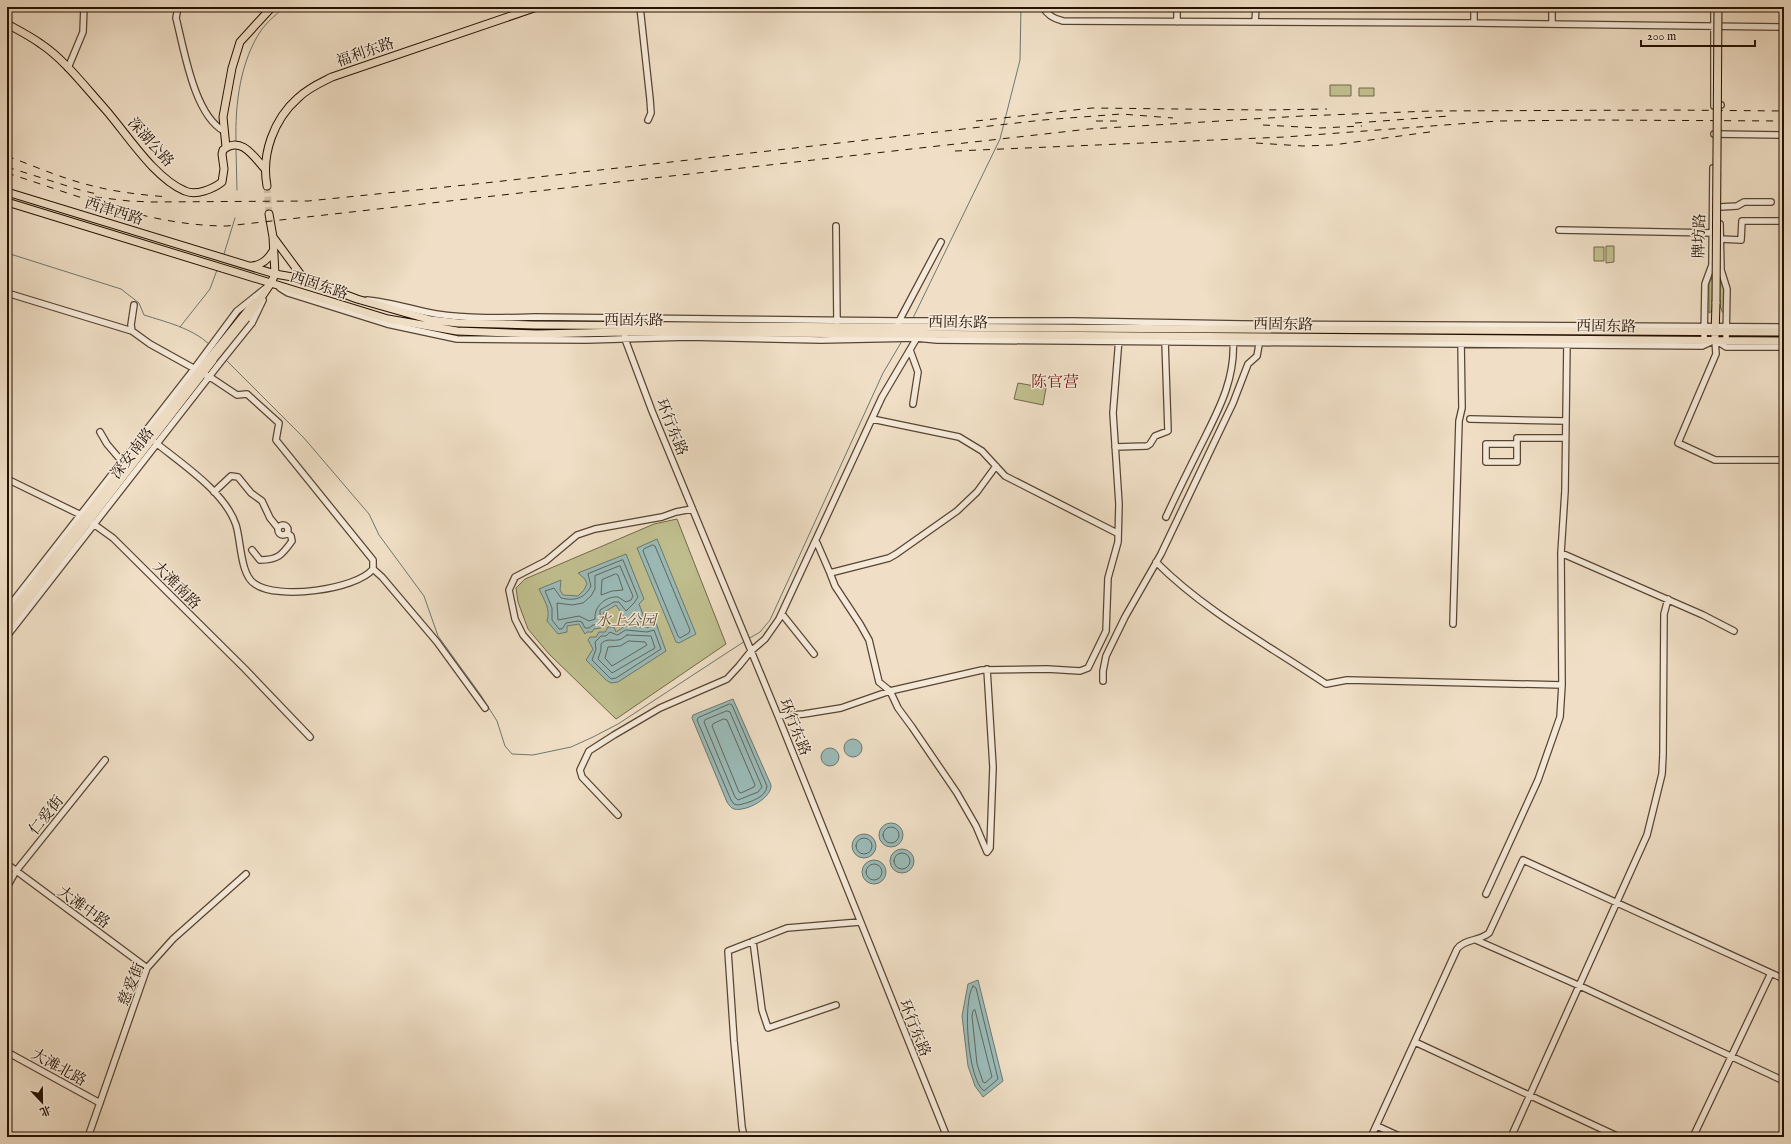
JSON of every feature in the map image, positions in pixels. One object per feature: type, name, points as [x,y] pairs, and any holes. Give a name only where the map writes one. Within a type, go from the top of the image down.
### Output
[{"type":"main road","points":[[265,169],[242,145],[230,146],[224,132],[223,117],[232,68],[240,42],[272,7]]},
{"type":"main road","name":"福利东路","points":[[268,186],[265,169],[269,145],[276,126],[288,108],[313,86],[332,77],[537,7]]},
{"type":"main road","name":"牌坊路","points":[[1715,340],[1719,7]]},
{"type":"main road","name":"深湖公路","points":[[7,24],[42,44],[68,68],[109,114],[146,160],[168,180],[186,192],[199,192],[214,188],[222,182],[224,169],[222,154],[223,150],[230,146]]},
{"type":"main road","name":"西津西路","points":[[7,192],[214,256]]},
{"type":"main road","name":"西津西路","points":[[7,202],[211,265]]},
{"type":"main road","points":[[270,214],[275,274],[272,283]]},
{"type":"main road","points":[[273,237],[304,279]]},
{"type":"main road","points":[[250,266],[264,262],[270,257],[273,250]]},
{"type":"main road","name":"西固东路","points":[[214,256],[275,274],[304,279],[357,299],[431,320],[458,324],[769,334],[894,336],[1567,342],[1576,339],[1784,341]]},
{"type":"main road","name":"西固东路","points":[[211,265],[388,320],[457,331],[537,334],[624,329],[837,323],[1576,331],[1727,329],[1784,332]]},
{"type":"main road","name":"深安南路","points":[[7,617],[87,519],[272,283]]},
{"type":"main road","points":[[769,326],[769,334]]},
{"type":"main road","points":[[1576,331],[1576,339]]},
{"type":"main road","name":"深安南路","points":[[7,627],[87,519],[123,463],[201,373]]},
{"type":"street","points":[[68,68],[83,32],[84,7]]},
{"type":"street","points":[[178,7],[176,18],[195,92],[217,127],[224,132]]},
{"type":"street","points":[[640,7],[651,113],[648,120]]},
{"type":"street","points":[[1043,7],[1045,12],[1054,19],[1063,21],[1474,23],[1784,27]]},
{"type":"street","points":[[1177,7],[1177,22]]},
{"type":"street","points":[[1255,22],[1256,7]]},
{"type":"street","points":[[1474,7],[1474,23]]},
{"type":"street","points":[[1552,7],[1552,24]]},
{"type":"street","name":"牌坊路","points":[[1714,7],[1717,27]]},
{"type":"street","name":"牌坊路","points":[[1717,107],[1714,106],[1719,7]]},
{"type":"street","name":"牌坊路","points":[[1704,340],[1705,284],[1712,265],[1716,233],[1720,207],[1718,134],[1714,134],[1716,233],[1720,239],[1721,270],[1727,289],[1726,340]]},
{"type":"street","points":[[1718,134],[1783,135]]},
{"type":"street","points":[[1720,207],[1737,206],[1744,202],[1771,202]]},
{"type":"street","points":[[1720,239],[1741,240],[1742,221],[1784,221]]},
{"type":"street","points":[[836,226],[837,334]]},
{"type":"street","points":[[1559,230],[1716,233]]},
{"type":"street","points":[[624,329],[688,337],[821,340],[894,336],[941,242]]},
{"type":"street","name":"深安南路","points":[[7,608],[156,443],[201,373],[272,283]]},
{"type":"street","points":[[7,293],[132,331],[150,344],[237,394],[247,394],[279,423],[276,440],[373,560],[373,569],[382,577],[437,642],[485,708]]},
{"type":"street","points":[[132,331],[131,325],[134,305]]},
{"type":"street","points":[[618,815],[582,777],[580,770],[589,751],[660,708],[727,678],[739,666],[750,650],[765,639],[782,614],[882,397],[910,350],[920,325],[1105,321],[1242,324],[1558,324],[1704,329]]},
{"type":"street","points":[[624,329],[837,323]]},
{"type":"street","points":[[1727,329],[1784,326]]},
{"type":"street","name":"环行东路","points":[[624,329],[652,411],[778,716],[947,1137]]},
{"type":"street","points":[[778,716],[804,714],[841,708],[890,691],[986,669],[1047,669],[1080,671],[1088,668],[1106,631],[1108,578],[1118,542],[1118,504],[1113,413],[1119,338],[1165,341],[1234,340],[1234,359],[1231,379],[1222,402],[1166,517]]},
{"type":"street","points":[[1103,681],[1103,670],[1106,656],[1125,617],[1156,562],[1233,403],[1248,364],[1257,356],[1260,340]]},
{"type":"street","points":[[1486,894],[1543,767],[1560,717],[1562,685],[1561,553],[1565,491],[1567,342],[1702,346],[1715,340]]},
{"type":"street","points":[[1715,340],[1726,347],[1784,347]]},
{"type":"street","points":[[1715,340],[1716,354],[1678,443],[1715,460],[1784,460]]},
{"type":"street","points":[[1115,447],[1146,446],[1150,444],[1155,436],[1168,431],[1165,341]]},
{"type":"street","points":[[1453,624],[1459,428],[1462,408],[1461,341]]},
{"type":"street","points":[[910,350],[918,372],[913,404]]},
{"type":"street","points":[[872,418],[959,437],[975,445],[1005,476],[1117,533]]},
{"type":"street","points":[[1470,419],[1566,421]]},
{"type":"street","points":[[100,432],[107,444],[123,463]]},
{"type":"street","points":[[1517,444],[1486,444],[1486,462],[1516,462],[1517,444],[1517,438],[1565,438]]},
{"type":"street","points":[[156,443],[208,484],[232,516],[236,524],[245,571],[255,584],[280,591],[314,591],[335,588],[357,579],[373,569]]},
{"type":"street","points":[[830,573],[889,558],[896,554],[957,511],[977,492],[996,466]]},
{"type":"street","points":[[214,492],[231,476],[238,477],[251,493],[262,501],[270,518],[278,528],[280,535],[284,536],[287,533],[291,536],[292,541],[282,555],[267,560],[260,560],[252,550]]},
{"type":"street","name":"大滩南路","points":[[7,479],[87,519],[113,538],[245,669],[310,737]]},
{"type":"street","points":[[557,674],[524,634],[515,619],[509,590],[515,577],[546,561],[577,535],[595,529],[662,517],[676,512],[692,509]]},
{"type":"street","name":"深安南路","points":[[7,636],[87,519]]},
{"type":"street","points":[[817,543],[835,586],[869,640],[879,682],[890,691],[898,708],[957,793],[976,826],[987,852],[990,848],[993,767],[986,669]]},
{"type":"street","points":[[1561,553],[1668,599],[1734,631]]},
{"type":"street","points":[[1156,562],[1176,582],[1202,603],[1274,652],[1326,684],[1346,680],[1562,685]]},
{"type":"street","points":[[1511,1137],[1647,835],[1662,774],[1664,734],[1664,614],[1668,599]]},
{"type":"street","points":[[782,614],[814,654]]},
{"type":"street","name":"仁爱街","points":[[7,887],[16,871],[105,760]]},
{"type":"street","points":[[1371,1137],[1458,949],[1462,945],[1489,933],[1523,860],[1784,979]]},
{"type":"street","name":"大滩中路","points":[[7,864],[147,968]]},
{"type":"street","name":"慈爱街","points":[[88,1137],[147,968],[173,939],[246,874]]},
{"type":"street","points":[[744,1137],[734,1042],[728,951],[787,928],[860,922]]},
{"type":"street","points":[[1476,940],[1580,986],[1784,1081]]},
{"type":"street","points":[[753,941],[762,1010],[768,1028],[836,1005]]},
{"type":"street","points":[[1693,1137],[1771,973]]},
{"type":"street","points":[[1415,1042],[1619,1137]]},
{"type":"street","name":"大滩北路","points":[[7,1052],[100,1103]]},
{"type":"street","points":[[1377,1126],[1401,1137]]},
{"type":"green space","points":[[1330,85],[1351,85],[1351,96],[1330,96]]},
{"type":"green space","points":[[1359,88],[1374,88],[1374,96],[1359,96]]},
{"type":"green space","points":[[1606,246],[1614,246],[1614,262],[1606,263]]},
{"type":"green space","points":[[1594,247],[1604,247],[1604,261],[1594,261]]},
{"type":"green space","points":[[1714,274],[1712,311],[1709,313],[1709,283]]},
{"type":"green space","points":[[1720,275],[1725,284],[1724,314],[1720,307]]},
{"type":"green space","points":[[1018,383],[1046,388],[1043,405],[1014,399]]},
{"type":"green space","name":"水上公园","points":[[677,519],[726,644],[616,719],[549,654],[528,629],[518,602],[516,588],[525,579],[654,524]]},
{"type":"water","points":[[657,539],[696,634],[679,643],[676,642],[637,548]]},
{"type":"water","points":[[626,554],[644,599],[639,604],[645,620],[637,623],[627,622],[616,605],[603,613],[608,620],[601,628],[594,629],[592,632],[587,632],[585,634],[579,624],[567,626],[567,632],[558,634],[547,621],[548,609],[539,589],[561,580],[560,590],[563,595],[578,596],[587,584],[585,579],[578,573]]},
{"type":"water","points":[[656,623],[666,651],[618,682],[611,683],[606,680],[586,660],[593,649],[588,640],[590,637],[596,637],[599,632],[605,632],[608,627],[614,627],[616,632],[625,626],[641,627],[645,625],[647,628]]},
{"type":"water","points":[[733,699],[771,785],[770,790],[763,799],[751,806],[739,809],[733,809],[727,802],[692,718],[693,715]]},
{"type":"water","points":[[853,739],[859,742],[862,748],[859,754],[853,757],[847,754],[844,748],[847,742]]},
{"type":"water","points":[[830,748],[836,751],[839,757],[836,763],[830,766],[824,763],[821,757],[824,751]]},
{"type":"water","points":[[891,823],[896,824],[902,830],[902,840],[896,846],[891,847],[886,846],[880,840],[879,835],[880,830],[886,824]]},
{"type":"water","points":[[864,834],[869,835],[875,841],[875,851],[869,857],[864,858],[859,857],[853,851],[852,846],[853,841],[859,835]]},
{"type":"water","points":[[902,849],[907,850],[913,856],[913,866],[907,872],[902,873],[897,872],[891,866],[890,861],[891,856],[897,850]]},
{"type":"water","points":[[874,860],[879,861],[885,867],[885,877],[879,883],[874,884],[869,883],[863,877],[862,872],[863,867],[869,861]]},
{"type":"water","points":[[978,980],[1003,1081],[983,1097],[975,1086],[968,1066],[962,1016],[968,984]]},
{"type":"waterway","points":[[236,142],[238,98],[244,69],[255,41],[262,29],[284,7]]},
{"type":"waterway","points":[[913,318],[1000,139],[1020,60],[1021,7]]},
{"type":"waterway","points":[[236,149],[237,190]]},
{"type":"waterway","points":[[224,254],[235,218]]},
{"type":"waterway","points":[[7,253],[121,289],[139,303],[144,315],[187,330],[202,338],[209,344]]},
{"type":"waterway","points":[[180,327],[210,289],[217,270]]},
{"type":"waterway","points":[[748,639],[760,632],[770,620],[883,373],[902,341]]},
{"type":"waterway","points":[[226,360],[304,438],[369,514],[379,535],[424,596],[438,636],[480,694],[497,721],[505,746],[512,754],[533,755],[571,747],[593,737],[618,724],[745,641]]},
{"type":"tunnel","points":[[267,186],[269,214]]},
{"type":"railway","points":[[976,121],[1092,108],[1264,110],[1327,109]]},
{"type":"railway","points":[[7,173],[88,200],[143,215],[199,225],[227,226],[1089,129],[1302,116],[1431,111],[1784,111]]},
{"type":"railway","points":[[95,197],[152,202],[308,201],[485,183],[1043,120],[1121,114],[1173,118]]},
{"type":"railway","points":[[1355,123],[1449,116]]},
{"type":"railway","points":[[1096,121],[1124,121]]},
{"type":"railway","points":[[955,151],[1285,137],[1498,121],[1784,121]]},
{"type":"railway","points":[[1263,125],[1320,128],[1362,126]]},
{"type":"railway","points":[[1256,143],[1303,146],[1333,145],[1437,131]]},
{"type":"railway","points":[[7,156],[89,185],[109,190],[169,197]]},
{"type":"railway","points":[[7,167],[80,190],[101,195]]},
{"type":"district","name":"陈官营","points":[[1055,381]]}]
